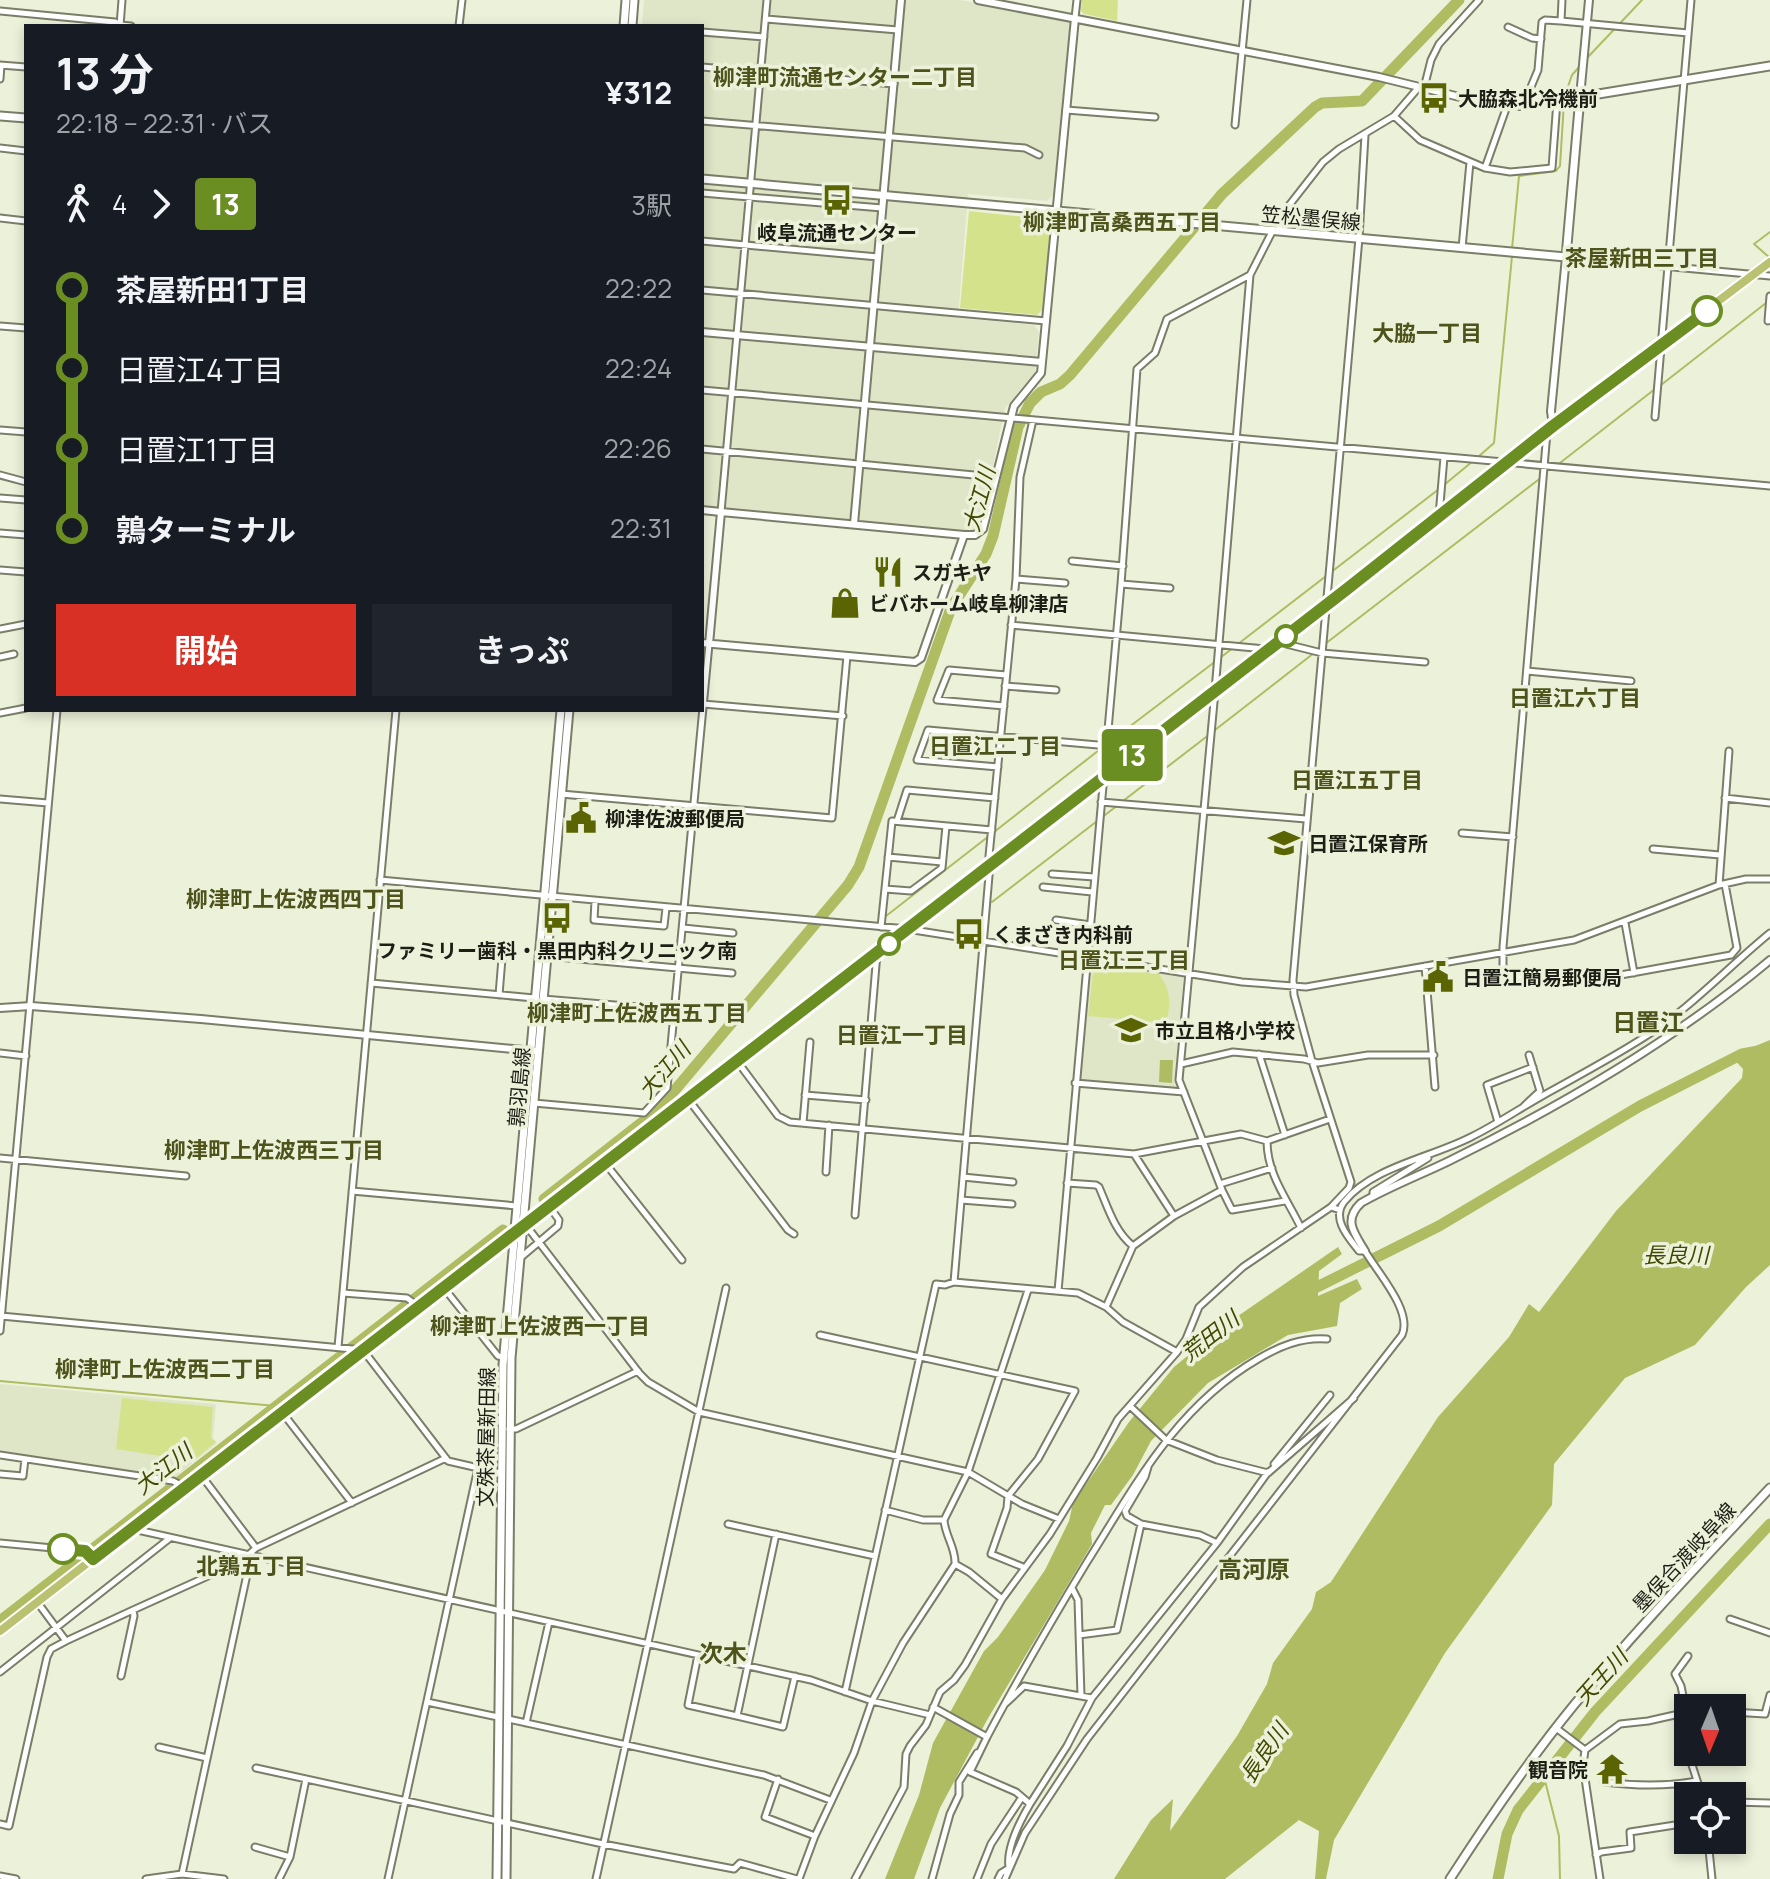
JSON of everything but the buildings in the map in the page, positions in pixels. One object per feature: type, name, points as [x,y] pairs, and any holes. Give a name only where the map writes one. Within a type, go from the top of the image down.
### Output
[{"type":"main road","points":[[624,24],[626,0]]},
{"type":"main road","points":[[632,24],[634,0]]},
{"type":"main road","points":[[1566,257],[1580,97],[1770,66]]},
{"type":"main road","points":[[0,116],[24,118]]},
{"type":"main road","name":"笠松墨俣線","points":[[704,179],[1566,257]]},
{"type":"main road","points":[[0,1631],[90,1555],[132,1528],[180,1485],[201,1475],[417,1305],[444,1288],[605,1163],[653,1115],[688,1099],[1550,429],[1770,262]]},
{"type":"main road","points":[[539,999],[561,712]]},
{"type":"main road","name":"鶉羽島線","points":[[520,1228],[534,1103],[534,1051],[547,956],[549,897],[569,712]]},
{"type":"main road","name":"文殊茶屋新田線","points":[[497,1879],[498,1717],[511,1358],[519,1260],[517,1206],[534,1051]]},
{"type":"main road","name":"文殊茶屋新田線","points":[[506,1879],[508,1719],[500,1473],[503,1357],[520,1228]]},
{"type":"main road","name":"墨俣合渡岐阜線","points":[[1450,1879],[1556,1728],[1610,1662],[1770,1488]]},
{"type":"street","points":[[120,24],[122,0]]},
{"type":"street","points":[[459,24],[462,0]]},
{"type":"street","points":[[704,674],[767,0]]},
{"type":"street","points":[[854,524],[901,0]]},
{"type":"street","points":[[978,0],[1242,49],[1507,106],[1580,97],[1589,0]]},
{"type":"street","points":[[704,510],[964,535],[975,535],[983,529],[1012,418],[1021,394],[1038,379],[1042,362],[1077,0]]},
{"type":"street","points":[[1235,125],[1247,0]]},
{"type":"street","points":[[1285,1201],[1232,1210],[1179,1080],[1250,275],[1287,208],[1323,162],[1394,116],[1421,87],[1435,51],[1479,0]]},
{"type":"street","points":[[1561,21],[1562,0]]},
{"type":"street","points":[[1655,417],[1691,0]]},
{"type":"street","points":[[0,11],[118,24]]},
{"type":"street","points":[[766,19],[898,30]]},
{"type":"street","points":[[1523,106],[1538,70],[1545,20],[1688,33]]},
{"type":"street","points":[[1508,27],[1541,39]]},
{"type":"street","points":[[704,32],[764,37]]},
{"type":"street","points":[[0,79],[1,65],[24,67]]},
{"type":"street","points":[[704,67],[894,84]]},
{"type":"street","points":[[1394,116],[1413,136],[1485,168],[1510,172],[1552,168],[1557,101]]},
{"type":"street","points":[[1485,168],[1507,106]]},
{"type":"street","points":[[1066,110],[1155,117]]},
{"type":"street","points":[[704,121],[1025,148],[1039,155]]},
{"type":"street","points":[[855,1879],[904,1787],[906,1754],[926,1725],[940,1692],[965,1665],[1002,1599],[1059,1519],[1118,1419],[1132,1407],[1177,1352],[1199,1307],[1243,1267],[1331,1207],[1351,1182],[1312,1061],[1293,987],[1359,238],[1365,135]]},
{"type":"street","points":[[0,148],[24,151]]},
{"type":"street","points":[[1462,248],[1470,162]]},
{"type":"street","points":[[704,193],[882,208]]},
{"type":"street","points":[[0,218],[24,221]]},
{"type":"street","points":[[704,241],[878,257]]},
{"type":"street","points":[[1729,751],[1720,855],[1722,884],[1737,948],[1731,955],[1604,978],[1503,977],[1527,671],[1566,257],[1770,276]]},
{"type":"street","points":[[1058,1291],[1138,374],[1155,353],[1167,319],[1250,275]]},
{"type":"street","points":[[704,290],[1046,321]]},
{"type":"street","points":[[1768,321],[1770,296]]},
{"type":"street","points":[[0,326],[24,328]]},
{"type":"street","points":[[704,332],[1042,362]]},
{"type":"street","points":[[704,390],[1770,486]]},
{"type":"street","points":[[954,1282],[989,856],[1016,579],[1020,477],[1031,420]]},
{"type":"street","points":[[0,430],[24,432]]},
{"type":"street","points":[[704,449],[995,477]]},
{"type":"street","points":[[1439,518],[1444,457]]},
{"type":"street","points":[[0,475],[24,481]]},
{"type":"street","points":[[0,498],[24,500]]},
{"type":"street","points":[[0,533],[24,535]]},
{"type":"street","points":[[705,643],[915,662],[921,658],[964,535]]},
{"type":"street","points":[[1072,561],[1123,566]]},
{"type":"street","points":[[0,570],[24,572]]},
{"type":"street","points":[[1016,579],[1065,583]]},
{"type":"street","points":[[1121,584],[1170,588]]},
{"type":"street","points":[[0,629],[24,624]]},
{"type":"street","points":[[1011,625],[1267,650]]},
{"type":"street","points":[[1278,642],[1322,653],[1425,662]]},
{"type":"street","points":[[0,657],[14,654]]},
{"type":"street","points":[[561,794],[832,818],[847,656]]},
{"type":"street","points":[[1004,706],[937,700],[949,670],[1006,675]]},
{"type":"street","points":[[1527,671],[1631,681]]},
{"type":"street","points":[[1005,686],[1056,690]]},
{"type":"street","points":[[704,704],[843,716]]},
{"type":"street","points":[[0,713],[24,708]]},
{"type":"street","points":[[0,1331],[3,1261],[31,1006],[57,712]]},
{"type":"street","points":[[342,1348],[343,1293],[396,712]]},
{"type":"street","points":[[534,1103],[653,1115],[667,1088],[702,712]]},
{"type":"street","points":[[998,767],[917,760],[928,730],[1105,744]]},
{"type":"street","points":[[897,821],[907,790],[995,798]]},
{"type":"street","points":[[1725,798],[1770,803]]},
{"type":"street","points":[[0,799],[48,803]]},
{"type":"street","points":[[1101,802],[1306,819]]},
{"type":"street","points":[[881,927],[892,821],[992,830]]},
{"type":"street","points":[[885,889],[911,891],[942,868],[946,826]]},
{"type":"street","points":[[1462,833],[1513,837]]},
{"type":"street","points":[[1653,849],[1720,855]]},
{"type":"street","points":[[888,857],[942,862]]},
{"type":"street","points":[[1052,874],[1094,877]]},
{"type":"street","points":[[380,880],[907,929],[1293,987],[1574,940],[1722,884],[1746,879],[1770,879]]},
{"type":"street","points":[[1043,887],[1092,892]]},
{"type":"street","points":[[595,901],[594,920],[664,926],[666,908]]},
{"type":"street","points":[[1056,920],[1090,925]]},
{"type":"street","points":[[1625,922],[1634,973]]},
{"type":"street","points":[[683,928],[733,933]]},
{"type":"street","points":[[1365,1251],[1359,1251],[1342,1228],[1340,1210],[1343,1203],[1369,1182],[1471,1137],[1633,1044],[1687,1008],[1770,933]]},
{"type":"street","points":[[499,995],[503,946]]},
{"type":"street","points":[[855,1215],[877,953]]},
{"type":"street","points":[[547,956],[732,973]]},
{"type":"street","points":[[1005,1879],[1025,1833],[1087,1739],[1402,1335],[1406,1327],[1400,1306],[1352,1229],[1350,1219],[1353,1211],[1373,1196],[1484,1142],[1642,1053],[1706,1011],[1770,960]]},
{"type":"street","points":[[1425,966],[1435,1087]]},
{"type":"street","points":[[371,983],[675,1010]]},
{"type":"street","points":[[0,1008],[31,1006],[534,1051]]},
{"type":"street","points":[[803,1123],[810,1042]]},
{"type":"street","points":[[1181,1064],[1233,1052],[1318,1063],[1368,1055],[1434,1055]]},
{"type":"street","points":[[0,1053],[26,1056]]},
{"type":"street","points":[[1259,1054],[1285,1135]]},
{"type":"street","points":[[1524,1106],[1540,1091],[1529,1055]]},
{"type":"street","points":[[737,1061],[778,1116],[790,1122],[1134,1154],[1247,1134],[1267,1141],[1330,1119]]},
{"type":"street","points":[[1498,1122],[1487,1085],[1533,1067]]},
{"type":"street","points":[[1075,1083],[1184,1092]]},
{"type":"street","points":[[805,1095],[866,1100]]},
{"type":"street","points":[[688,1099],[791,1232]]},
{"type":"street","points":[[826,1172],[829,1125]]},
{"type":"street","points":[[1267,1141],[1272,1168],[1285,1201],[1301,1228]]},
{"type":"street","points":[[1373,1196],[1373,1192],[1435,1153]]},
{"type":"street","points":[[1134,1154],[1174,1216]]},
{"type":"street","points":[[0,1158],[186,1176]]},
{"type":"street","points":[[605,1163],[682,1260]]},
{"type":"street","points":[[1106,1307],[1133,1246],[1221,1187],[1272,1168]]},
{"type":"street","points":[[963,1177],[1013,1182]]},
{"type":"street","points":[[1067,1183],[1099,1187],[1116,1226],[1133,1246]]},
{"type":"street","points":[[352,1191],[517,1206]]},
{"type":"street","points":[[961,1200],[1012,1204]]},
{"type":"street","points":[[519,1260],[554,1231],[559,1220],[548,1205]]},
{"type":"street","points":[[1331,1207],[1340,1210]]},
{"type":"street","points":[[520,1228],[539,1243],[640,1374],[699,1412],[968,1472],[1008,1496],[1059,1519]]},
{"type":"street","points":[[845,1692],[936,1284],[954,1282],[1078,1293],[1177,1352]]},
{"type":"street","points":[[444,1288],[498,1356],[503,1357]]},
{"type":"street","points":[[596,1879],[726,1288]]},
{"type":"street","points":[[734,1869],[740,1863],[798,1879],[830,1800],[854,1753],[872,1701],[903,1643],[955,1564],[944,1520],[968,1472],[1028,1289]]},
{"type":"street","points":[[343,1293],[407,1298],[417,1305]]},
{"type":"street","points":[[1,1316],[359,1350],[449,1461]]},
{"type":"street","points":[[820,1335],[1075,1391],[1038,1459],[1008,1496],[1007,1508],[991,1554],[1023,1567]]},
{"type":"street","points":[[932,1879],[950,1814],[959,1795],[959,1782],[1072,1588],[1165,1438],[1230,1376],[1287,1344],[1314,1338],[1327,1339]]},
{"type":"street","points":[[509,1429],[516,1429],[640,1374]]},
{"type":"street","points":[[1009,1868],[1008,1858],[1021,1818],[1067,1746],[1092,1698],[1217,1543],[1330,1395]]},
{"type":"street","points":[[1268,1473],[1355,1397]]},
{"type":"street","points":[[1132,1407],[1165,1438],[1217,1460],[1268,1473]]},
{"type":"street","points":[[282,1412],[352,1503]]},
{"type":"street","points":[[0,1455],[180,1485]]},
{"type":"street","points":[[0,1474],[23,1476],[25,1459]]},
{"type":"street","points":[[0,1824],[9,1826],[51,1649],[249,1556],[256,1548],[449,1461],[500,1473]]},
{"type":"street","points":[[1148,1464],[1145,1477],[1125,1511],[1127,1516],[1141,1524],[1200,1535],[1217,1543]]},
{"type":"street","points":[[388,1879],[478,1468]]},
{"type":"street","points":[[201,1475],[256,1548]]},
{"type":"street","points":[[885,1510],[923,1520],[944,1520]]},
{"type":"street","points":[[728,1524],[875,1556]]},
{"type":"street","points":[[1079,1635],[1117,1630],[1141,1524]]},
{"type":"street","points":[[132,1528],[795,1676],[872,1701],[930,1715]]},
{"type":"street","points":[[737,1716],[776,1534]]},
{"type":"street","points":[[0,1672],[170,1538]]},
{"type":"street","points":[[0,1543],[90,1555]]},
{"type":"street","points":[[182,1874],[249,1556]]},
{"type":"street","points":[[955,1564],[1002,1599]]},
{"type":"street","points":[[1072,1588],[1078,1600],[1081,1696]]},
{"type":"street","points":[[37,1602],[66,1641]]},
{"type":"street","points":[[121,1676],[133,1610]]},
{"type":"street","points":[[1730,1619],[1770,1633]]},
{"type":"street","points":[[526,1723],[549,1622]]},
{"type":"street","points":[[698,1655],[688,1705],[783,1727],[795,1676]]},
{"type":"street","points":[[1681,1694],[1675,1674],[1688,1656]]},
{"type":"street","points":[[1004,1705],[1024,1686],[1092,1698]]},
{"type":"street","points":[[1746,1713],[1765,1714],[1770,1698]]},
{"type":"street","points":[[427,1702],[498,1717]]},
{"type":"street","points":[[935,1708],[985,1736]]},
{"type":"street","points":[[1583,1749],[1620,1724],[1674,1714]]},
{"type":"street","points":[[508,1719],[778,1779],[830,1800]]},
{"type":"street","points":[[1556,1728],[1583,1749]]},
{"type":"street","points":[[159,1747],[207,1758]]},
{"type":"street","points":[[979,1749],[981,1751],[970,1772],[995,1781],[1030,1804]]},
{"type":"street","points":[[1583,1749],[1600,1879]]},
{"type":"street","points":[[1604,1782],[1644,1787],[1697,1781],[1694,1766]]},
{"type":"street","points":[[256,1768],[603,1844],[734,1869],[738,1876]]},
{"type":"street","points":[[279,1879],[290,1857],[306,1779]]},
{"type":"street","points":[[778,1779],[765,1817],[815,1836]]},
{"type":"street","points":[[977,1879],[991,1844],[1022,1797]]},
{"type":"street","points":[[1746,1802],[1770,1803]]},
{"type":"street","points":[[1596,1855],[1631,1848],[1630,1832],[1674,1825]]},
{"type":"street","points":[[255,1847],[290,1857]]},
{"type":"street","points":[[1709,1854],[1712,1879]]},
{"type":"street","points":[[998,1879],[1009,1868]]},
{"type":"street","points":[[146,1879],[182,1874],[224,1879]]},
{"type":"street","points":[[0,1876],[16,1879]]},
{"type":"shaded area","points":[[644,0],[960,0],[1070,21],[1054,194],[1047,201],[968,194],[958,318],[1034,325],[1039,332],[1035,372],[1005,408],[980,527],[972,533],[704,508],[704,24],[642,24]]},
{"type":"shaded area","points":[[1082,0],[1118,0],[1117,21],[1084,14],[1081,11]]},
{"type":"shaded area","points":[[969,211],[1044,219],[1051,226],[1043,309],[1037,315],[960,308]]},
{"type":"shaded area","name":"市立且格小学校","points":[[1092,962],[1183,976],[1177,1089],[1078,1081],[1088,965]]},
{"type":"shaded area","points":[[1094,966],[1159,974],[1169,997],[1166,1023],[1088,1016]]},
{"type":"shaded area","points":[[0,1384],[216,1404],[213,1438],[217,1443],[172,1480],[0,1452]]},
{"type":"shaded area","points":[[122,1398],[213,1407],[211,1438],[216,1442],[193,1461],[116,1449]]},
{"type":"water","name":"長良川","points":[[1770,1040],[1770,1265],[1746,1287],[1695,1345],[1625,1378],[1554,1464],[1552,1505],[1445,1653],[1334,1840],[1326,1879],[1315,1879],[1319,1831],[1299,1820],[1225,1879],[1114,1879],[1151,1820],[1173,1799],[1170,1831],[1237,1736],[1267,1684],[1273,1663],[1312,1609],[1316,1592],[1331,1582],[1438,1417],[1509,1337],[1529,1304],[1539,1312],[1616,1211],[1742,1078],[1743,1069],[1731,1056]]},
{"type":"water","points":[[1160,1060],[1173,1060],[1172,1083],[1159,1082]]},
{"type":"water","points":[[1338,1247],[1342,1254],[1319,1271],[1318,1296],[1357,1279],[1362,1289],[1340,1303],[1337,1326],[1288,1335],[1208,1383],[1151,1441],[1133,1475],[1111,1505],[1105,1505],[1091,1533],[1092,1544],[987,1720],[940,1808],[914,1879],[885,1879],[919,1795],[933,1743],[984,1651],[998,1637],[1045,1570],[1069,1521],[1073,1503],[1129,1422],[1174,1367],[1225,1325]]},
{"type":"waterway","name":"大江川","points":[[544,1199],[659,1109],[848,885],[859,867],[951,608],[986,554],[993,536],[1018,427],[1030,403],[1041,392],[1060,384],[1070,375],[1222,194],[1315,107],[1322,103],[1362,101],[1459,0]]},
{"type":"waterway","points":[[1587,58],[1642,0]]},
{"type":"waterway","points":[[1565,95],[1572,75],[1580,66]]},
{"type":"waterway","points":[[1512,249],[1519,176],[1556,171],[1560,166],[1564,102]]},
{"type":"waterway","points":[[1770,232],[1754,244],[1770,258]]},
{"type":"waterway","points":[[1478,457],[1494,443],[1512,256]]},
{"type":"waterway","points":[[1661,385],[1766,303]]},
{"type":"waterway","points":[[1556,466],[1655,389]]},
{"type":"waterway","points":[[1444,485],[1473,461]]},
{"type":"waterway","points":[[1325,644],[1542,477]]},
{"type":"waterway","points":[[1238,644],[1439,489]]},
{"type":"waterway","points":[[1108,743],[1233,648]]},
{"type":"waterway","points":[[1215,730],[1314,653]]},
{"type":"waterway","points":[[1123,801],[1210,734]]},
{"type":"waterway","points":[[994,832],[1103,747]]},
{"type":"waterway","points":[[992,902],[1118,805]]},
{"type":"waterway","points":[[886,916],[989,836]]},
{"type":"waterway","name":"荒田川","points":[[1307,1292],[1439,1226],[1640,1106],[1742,1054],[1770,1049]]},
{"type":"waterway","name":"大江川","points":[[0,1621],[503,1230]]},
{"type":"waterway","points":[[0,1381],[276,1406]]},
{"type":"waterway","name":"天王川","points":[[1498,1879],[1507,1834],[1518,1810],[1595,1712],[1770,1524]]},
{"type":"waterway","points":[[1544,1777],[1559,1836],[1560,1879]]},
{"type":"bus line","name":"13","points":[[63,1549],[85,1551],[93,1559],[1439,518],[1553,426],[1707,311]]},
{"type":"place","name":"大脇森北冷機前","points":[[1434,98]]},
{"type":"place","name":"岐阜流通センター","points":[[837,200]]},
{"type":"place","name":"スガキヤ","points":[[888,572]]},
{"type":"place","name":"ビバホーム岐阜柳津店","points":[[845,603]]},
{"type":"place","name":"柳津佐波郵便局","points":[[581,818]]},
{"type":"place","name":"日置江保育所","points":[[1284,843]]},
{"type":"place","name":"ファミリー歯科・黒田内科クリニック南","points":[[557,918]]},
{"type":"place","name":"くまざき内科前","points":[[969,934]]},
{"type":"place","name":"日置江簡易郵便局","points":[[1438,977]]},
{"type":"place","name":"市立且格小学校","points":[[1131,1030]]},
{"type":"place","name":"観音院","points":[[1612,1769]]},
{"type":"district","name":"柳津町流通センター二丁目","points":[[845,77]]},
{"type":"district","name":"柳津町高桑西五丁目","points":[[1122,222]]},
{"type":"district","name":"茶屋新田三丁目","points":[[1642,258]]},
{"type":"district","name":"大脇一丁目","points":[[1427,333]]},
{"type":"district","name":"日置江六丁目","points":[[1575,698]]},
{"type":"district","name":"日置江二丁目","points":[[995,746]]},
{"type":"district","name":"日置江五丁目","points":[[1357,780]]},
{"type":"district","name":"柳津町上佐波西四丁目","points":[[296,899]]},
{"type":"district","name":"日置江三丁目","points":[[1124,960]]},
{"type":"district","name":"柳津町上佐波西五丁目","points":[[637,1013]]},
{"type":"district","name":"日置江","points":[[1648,1021]]},
{"type":"district","name":"日置江一丁目","points":[[902,1035]]},
{"type":"district","name":"柳津町上佐波西三丁目","points":[[274,1150]]},
{"type":"district","name":"柳津町上佐波西一丁目","points":[[540,1326]]},
{"type":"district","name":"柳津町上佐波西二丁目","points":[[165,1369]]},
{"type":"district","name":"北鶉五丁目","points":[[251,1566]]},
{"type":"district","name":"高河原","points":[[1254,1568]]},
{"type":"district","name":"次木","points":[[723,1652]]}]
